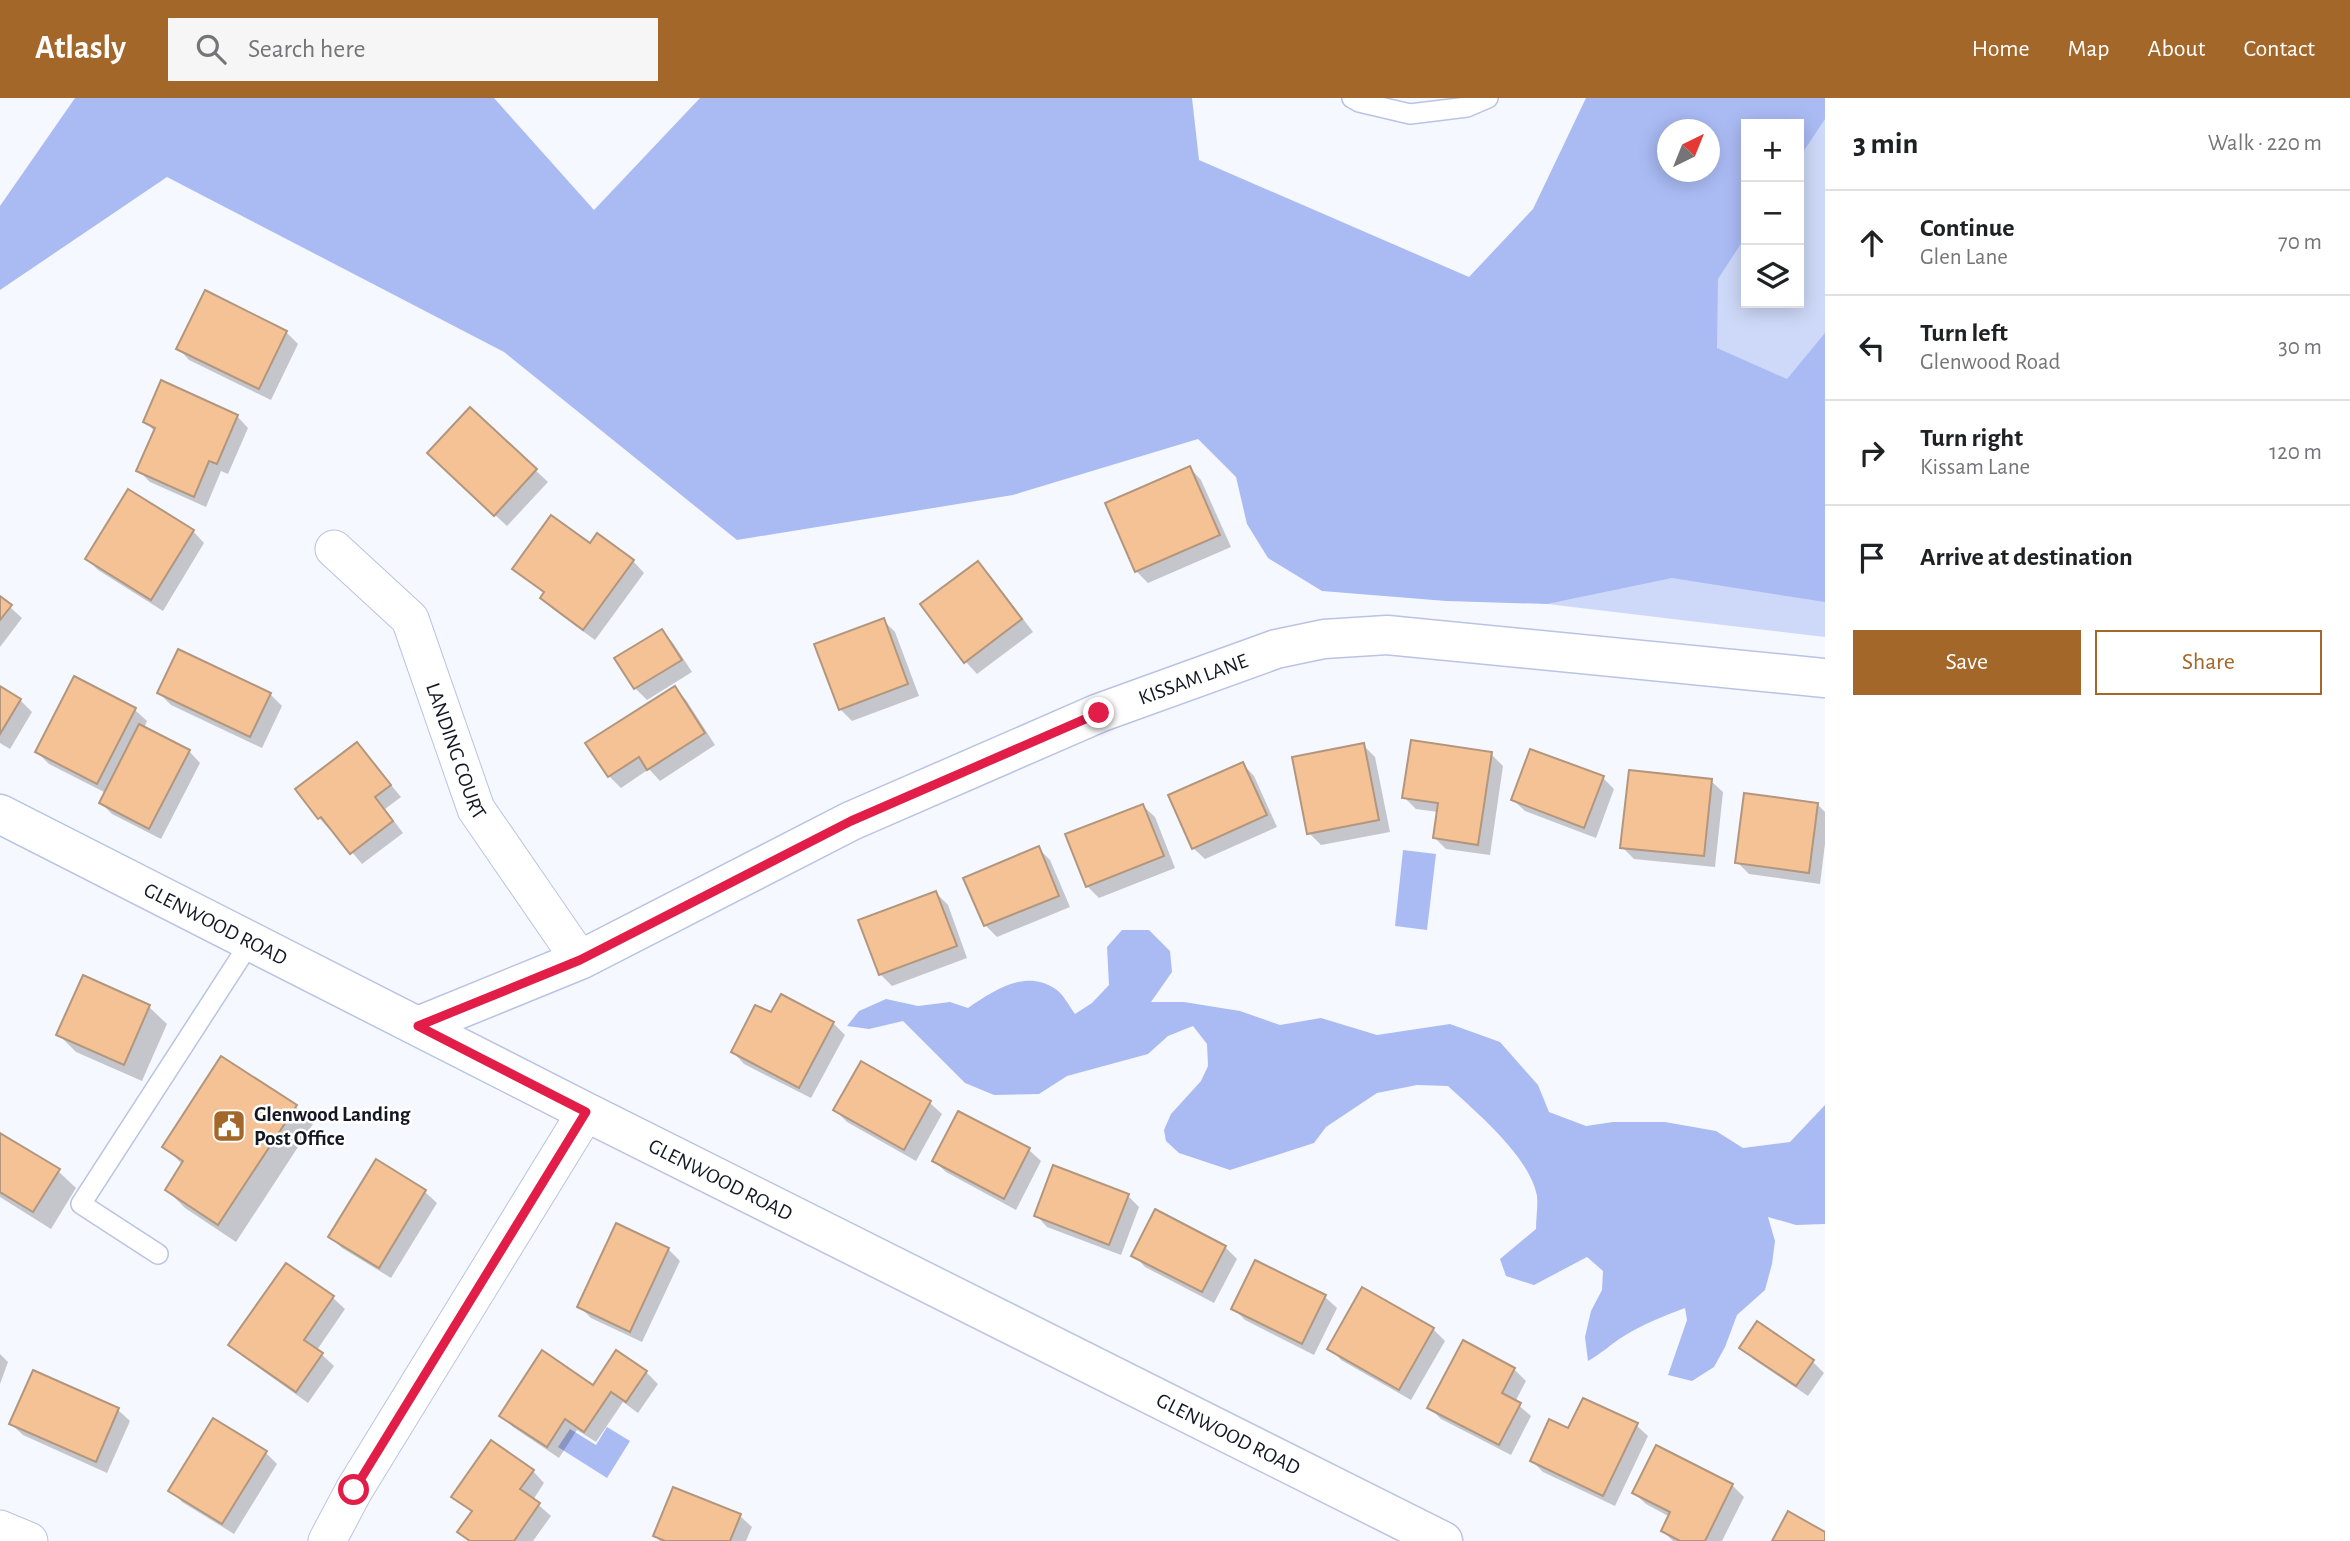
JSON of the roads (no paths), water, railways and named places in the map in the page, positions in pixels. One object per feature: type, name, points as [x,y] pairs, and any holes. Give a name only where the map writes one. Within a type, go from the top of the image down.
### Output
[{"type":"main road","name":"KISSAM LANE","points":[[418,1026],[580,960],[851,821],[1099,713],[1276,649],[1324,639],[1387,635],[1825,678]]},
{"type":"main road","name":"GLENWOOD ROAD","points":[[0,814],[586,1112],[1443,1541]]},
{"type":"street","name":"LANDING COURT","points":[[334,548],[410,619],[476,809],[580,960]]},
{"type":"street","points":[[327,1541],[354,1490],[586,1112]]},
{"type":"street","points":[[0,1529],[29,1541]]},
{"type":"lane","points":[[1352,98],[1410,114],[1467,107],[1488,98]]},
{"type":"lane","points":[[158,1254],[81,1204],[251,941]]},
{"type":"place","name":"Glenwood Landing Post Office","points":[[229,1126]]}]
